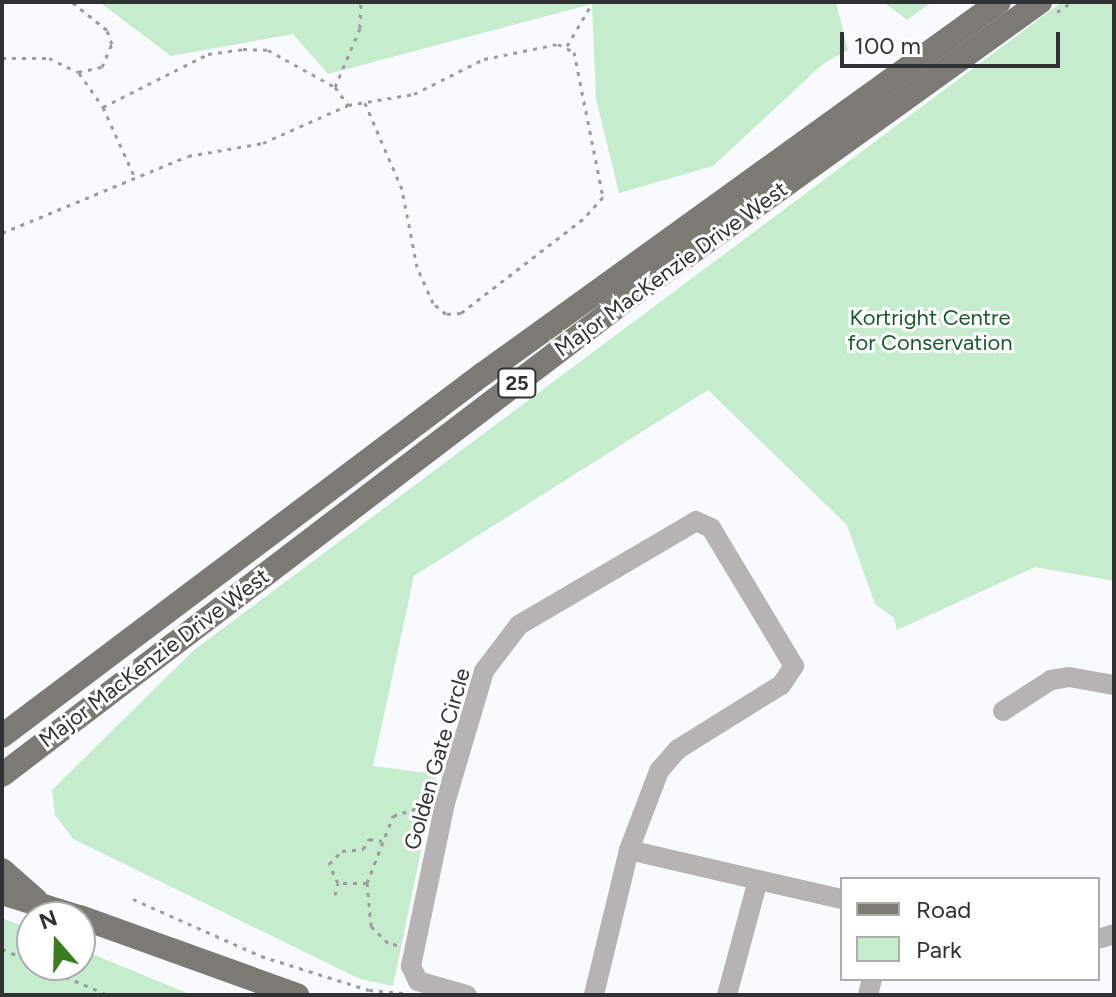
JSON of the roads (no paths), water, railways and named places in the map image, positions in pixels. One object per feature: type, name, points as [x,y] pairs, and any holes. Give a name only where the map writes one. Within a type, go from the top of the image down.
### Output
[{"type":"main road","name":"Major MacKenzie Drive West","points":[[2,736],[495,365],[999,2]]},
{"type":"main road","name":"Major MacKenzie Drive West","points":[[2,775],[635,293],[1040,2]]},
{"type":"main road","points":[[2,870],[36,900]]},
{"type":"main road","points":[[2,893],[36,900]]},
{"type":"main road","points":[[96,923],[297,995]]},
{"type":"street","name":"Golden Gate Circle","points":[[467,995],[418,981],[411,966],[445,803],[484,671],[519,625],[696,521],[711,528],[794,666],[781,685],[669,760],[646,794],[629,850],[594,995]]},
{"type":"street","points":[[1003,711],[1051,680],[1114,685]]},
{"type":"street","points":[[629,850],[840,899]]},
{"type":"street","points":[[727,995],[738,968],[758,880]]},
{"type":"street","points":[[738,968],[741,995]]},
{"type":"park label","name":"Kortright Centre for Conservation","points":[[930,330]]}]
